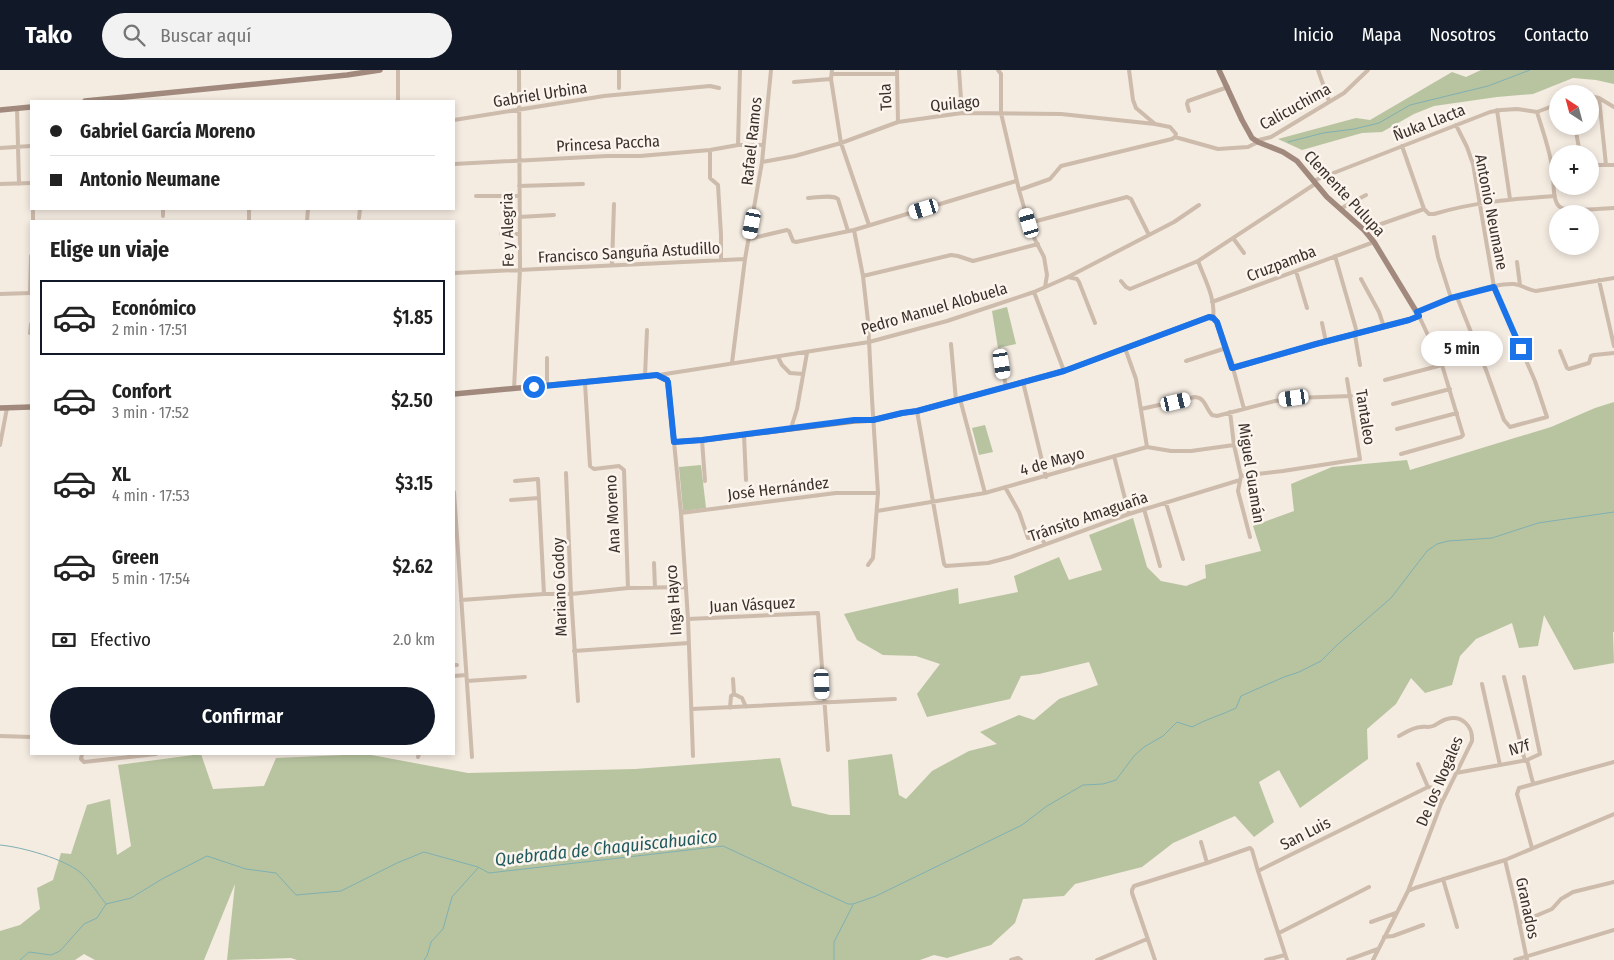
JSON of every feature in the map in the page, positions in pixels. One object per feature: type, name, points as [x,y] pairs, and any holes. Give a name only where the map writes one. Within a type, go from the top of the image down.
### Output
[{"type":"street","points":[[101,100],[145,98],[380,70]]},
{"type":"street","points":[[398,70],[398,100]]},
{"type":"street","name":"Fe y Alegria","points":[[514,389],[520,269],[519,70]]},
{"type":"street","points":[[619,70],[619,88]]},
{"type":"street","points":[[738,145],[740,70]]},
{"type":"street","name":"Rafael Ramos","points":[[732,363],[745,259],[762,162],[771,70]]},
{"type":"street","points":[[959,70],[962,113]]},
{"type":"street","points":[[998,70],[1001,74],[1001,113],[1016,181],[1031,232],[1044,256],[1048,275],[1045,287]]},
{"type":"street","points":[[1019,190],[1050,179],[1062,166],[1176,137],[1176,134],[1170,127],[1155,124],[1134,104],[1130,70]]},
{"type":"street","points":[[1219,70],[1242,120],[1256,142]]},
{"type":"street","points":[[1318,70],[1329,101]]},
{"type":"street","name":"Calicuchima","points":[[1176,137],[1218,149],[1248,148],[1256,142],[1271,137],[1344,93],[1368,70]]},
{"type":"street","points":[[869,226],[841,143],[831,80],[832,72],[896,72]]},
{"type":"street","name":"Tola","points":[[896,72],[898,122]]},
{"type":"street","points":[[794,82],[831,80]]},
{"type":"street","name":"Gabriel Urbina","points":[[455,120],[604,96],[710,86],[719,88]]},
{"type":"street","points":[[1189,111],[1188,101],[1228,87]]},
{"type":"street","points":[[1599,99],[1614,107]]},
{"type":"street","points":[[1599,106],[1606,165]]},
{"type":"street","points":[[0,110],[30,107]]},
{"type":"street","name":"Ñuka Llacta","points":[[1121,281],[1126,288],[1130,289],[1198,261],[1314,182],[1402,146],[1497,110],[1517,109],[1537,112],[1549,107]]},
{"type":"street","points":[[17,108],[19,184]]},
{"type":"street","points":[[1497,110],[1510,199]]},
{"type":"street","points":[[1537,112],[1549,147]]},
{"type":"street","name":"Quilago","points":[[762,162],[794,156],[841,143],[898,122],[962,113],[1061,114],[1155,124]]},
{"type":"street","name":"Antonio Neumane","points":[[1456,125],[1473,164],[1494,287],[1535,380],[1547,417],[1510,427],[1504,420],[1457,297]]},
{"type":"street","name":"Clemente Pulupa","points":[[1256,142],[1273,147],[1291,157],[1340,209],[1364,230],[1374,242],[1418,314],[1442,366],[1463,435],[1401,454]]},
{"type":"street","name":"Princesa Paccha","points":[[455,164],[640,156],[710,150],[738,145],[763,145]]},
{"type":"street","points":[[0,148],[30,146]]},
{"type":"street","points":[[1402,146],[1424,209],[1429,214],[1480,203],[1555,196],[1558,204],[1564,209],[1614,208]]},
{"type":"street","points":[[710,150],[710,178],[718,185],[721,260]]},
{"type":"street","points":[[1599,165],[1614,165]]},
{"type":"street","points":[[749,239],[785,230],[789,231],[793,241],[796,242],[854,230],[1016,181]]},
{"type":"street","points":[[0,184],[30,183]]},
{"type":"street","points":[[519,186],[583,184]]},
{"type":"street","points":[[1340,209],[1366,194]]},
{"type":"street","points":[[476,196],[519,196]]},
{"type":"street","points":[[808,198],[834,196],[838,199],[848,231]]},
{"type":"street","points":[[1029,223],[1127,197],[1131,199],[1149,235]]},
{"type":"street","points":[[612,265],[614,204]]},
{"type":"street","name":"Pedro Manuel Alobuela","points":[[657,375],[869,342],[901,335],[947,321],[1045,287],[1174,222],[1199,205]]},
{"type":"street","points":[[1364,230],[1424,209]]},
{"type":"street","points":[[163,210],[163,216]]},
{"type":"street","points":[[359,218],[360,210]]},
{"type":"street","points":[[519,217],[554,215]]},
{"type":"street","points":[[854,230],[863,276],[878,493],[873,558],[868,565]]},
{"type":"street","points":[[501,234],[520,234]]},
{"type":"street","points":[[1434,237],[1438,257],[1451,298]]},
{"type":"street","points":[[1233,238],[1244,253]]},
{"type":"street","name":"Cruzpamba","points":[[1212,302],[1374,242]]},
{"type":"street","points":[[863,276],[951,255],[973,262],[1038,244]]},
{"type":"street","points":[[1334,256],[1356,329],[1355,335],[1360,366]]},
{"type":"street","name":"Francisco Sanguña Astudillo","points":[[455,273],[745,259]]},
{"type":"street","points":[[1198,261],[1212,302],[1213,318],[1217,322],[1226,348],[1244,408]]},
{"type":"street","points":[[1517,262],[1520,285]]},
{"type":"street","points":[[1296,271],[1307,308]]},
{"type":"street","points":[[1068,276],[1077,279],[1095,323]]},
{"type":"street","points":[[1232,368],[1355,335],[1418,314],[1451,298],[1494,287],[1511,284],[1520,285],[1536,292],[1614,278]]},
{"type":"street","points":[[1361,279],[1379,312],[1384,326]]},
{"type":"street","points":[[1599,280],[1614,346]]},
{"type":"street","points":[[1034,292],[1064,371]]},
{"type":"street","points":[[0,294],[30,293]]},
{"type":"street","points":[[455,394],[657,375],[668,382],[674,442],[702,440],[854,420],[873,420],[917,411],[1064,371],[1205,318],[1213,318]]},
{"type":"street","points":[[1322,323],[1326,342]]},
{"type":"street","points":[[645,376],[647,330]]},
{"type":"street","points":[[951,344],[958,400],[985,493]]},
{"type":"street","points":[[1125,348],[1136,380],[1147,446]]},
{"type":"street","points":[[1186,361],[1226,348]]},
{"type":"street","points":[[1560,351],[1569,369],[1589,363],[1591,356],[1614,353]]},
{"type":"street","points":[[791,428],[797,409],[807,353]]},
{"type":"street","points":[[778,357],[790,373],[803,374]]},
{"type":"street","points":[[547,358],[547,386]]},
{"type":"street","points":[[1002,364],[1006,387]]},
{"type":"street","points":[[1385,380],[1442,366]]},
{"type":"street","name":"Tantaleo","points":[[1348,379],[1360,459]]},
{"type":"street","points":[[1023,382],[1046,477]]},
{"type":"street","name":"Ana Moreno","points":[[585,383],[590,466],[594,469],[619,466],[624,470],[628,588]]},
{"type":"street","points":[[1393,404],[1450,389]]},
{"type":"street","points":[[1141,409],[1195,397],[1201,398],[1208,411],[1212,415],[1217,416],[1244,408],[1294,398],[1350,396]]},
{"type":"street","points":[[0,445],[3,408],[30,407]]},
{"type":"street","points":[[917,411],[933,501]]},
{"type":"street","name":"Miguel Guamán","points":[[1230,412],[1240,478],[1238,491],[1250,537]]},
{"type":"street","points":[[1397,429],[1457,412]]},
{"type":"street","points":[[744,435],[746,480]]},
{"type":"street","points":[[702,440],[705,481]]},
{"type":"street","name":"Inga Hayco","points":[[674,442],[688,619],[693,756]]},
{"type":"street","name":"4 de Mayo","points":[[876,511],[985,493],[1046,477],[1147,446],[1172,451],[1191,451],[1234,445]]},
{"type":"street","points":[[1114,456],[1129,514]]},
{"type":"street","name":"Tránsito Amaguaña","points":[[933,501],[944,564],[946,566],[988,563],[1240,478],[1360,459]]},
{"type":"street","name":"Mariano Godoy","points":[[566,472],[578,701]]},
{"type":"street","points":[[515,481],[538,479],[544,594]]},
{"type":"street","points":[[1005,487],[1019,512],[1028,538],[1040,536],[1045,544]]},
{"type":"street","name":"José Hernández","points":[[681,513],[836,494],[878,493]]},
{"type":"street","points":[[511,500],[540,498]]},
{"type":"street","points":[[1166,502],[1183,559]]},
{"type":"street","points":[[455,507],[472,757]]},
{"type":"street","points":[[1144,510],[1160,566]]},
{"type":"street","points":[[654,562],[655,588]]},
{"type":"street","points":[[455,599],[571,594],[628,588],[685,587]]},
{"type":"street","name":"Juan Vásquez","points":[[688,619],[818,613],[824,702]]},
{"type":"street","points":[[574,651],[689,643]]},
{"type":"street","points":[[455,676],[466,674]]},
{"type":"street","points":[[467,682],[525,677]]},
{"type":"street","points":[[1504,677],[1533,783]]},
{"type":"street","name":"N7f","points":[[1456,773],[1526,761],[1540,755],[1541,751],[1524,677]]},
{"type":"street","points":[[730,708],[731,696],[734,694],[733,680]]},
{"type":"street","points":[[1482,684],[1500,765]]},
{"type":"street","points":[[734,694],[742,698],[746,707]]},
{"type":"street","points":[[692,709],[895,699]]},
{"type":"street","points":[[824,702],[828,750]]},
{"type":"street","name":"De los Nogales","points":[[1373,960],[1408,891],[1441,804],[1472,741],[1470,728],[1461,719],[1449,718],[1432,726],[1419,727],[1398,736]]},
{"type":"street","points":[[0,736],[30,737]]},
{"type":"street","points":[[82,755],[82,761],[134,755]]},
{"type":"street","points":[[1532,848],[1516,792],[1520,787],[1614,762]]},
{"type":"street","points":[[1418,764],[1428,787],[1433,788],[1441,804]]},
{"type":"street","name":"San Luis","points":[[1258,870],[1428,787]]},
{"type":"street","points":[[1408,891],[1505,860],[1614,814]]},
{"type":"street","points":[[1201,842],[1207,863]]},
{"type":"street","points":[[1155,960],[1132,893],[1134,886],[1250,848],[1287,960]]},
{"type":"street","name":"Granados","points":[[1505,860],[1526,958]]},
{"type":"street","points":[[1443,879],[1457,927]]},
{"type":"street","points":[[1519,923],[1552,908],[1561,899],[1573,892],[1614,882]]},
{"type":"street","points":[[1279,933],[1369,887]]},
{"type":"street","points":[[1371,922],[1396,913]]},
{"type":"street","points":[[1384,937],[1393,936],[1423,925]]},
{"type":"street","points":[[1516,960],[1614,930]]},
{"type":"street","points":[[1097,960],[1147,939]]},
{"type":"street","points":[[1348,960],[1378,949]]},
{"type":"street","points":[[1266,960],[1285,955]]},
{"type":"street","points":[[1011,960],[1018,958],[1021,960]]},
{"type":"green space","points":[[1481,70],[1614,70],[1614,84],[1573,78],[1556,85],[1549,85],[1549,88],[1533,94],[1434,106],[1414,114],[1382,132],[1362,133],[1302,150],[1278,139],[1356,118],[1370,120],[1452,72],[1466,77]]},
{"type":"green space","points":[[1007,307],[1016,344],[998,348],[992,311]]},
{"type":"green space","points":[[1614,402],[1614,663],[1574,670],[1544,615],[1538,646],[1519,648],[1512,623],[1476,639],[1460,656],[1452,685],[1425,693],[1411,678],[1396,704],[1367,729],[1368,759],[1300,808],[1279,770],[1259,782],[1274,822],[1254,837],[1235,816],[1173,843],[1142,867],[1075,884],[1064,896],[1023,899],[1015,923],[991,945],[947,958],[934,955],[920,960],[297,960],[291,958],[227,960],[235,884],[204,960],[95,960],[84,954],[75,960],[0,960],[0,931],[20,925],[40,909],[37,888],[53,880],[61,853],[71,854],[87,805],[110,799],[117,855],[131,846],[118,765],[201,755],[213,789],[264,786],[276,758],[371,755],[468,773],[635,769],[780,758],[792,806],[830,815],[850,815],[848,760],[892,754],[899,795],[906,799],[932,771],[969,751],[997,744],[980,732],[1019,715],[1034,720],[1059,699],[1098,685],[1089,662],[1039,674],[1021,676],[1010,699],[927,717],[917,694],[940,664],[916,656],[883,655],[857,640],[844,614],[958,588],[959,604],[1018,592],[1014,576],[1059,557],[1069,580],[1102,570],[1089,535],[1133,518],[1147,567],[1161,581],[1186,586],[1206,578],[1205,565],[1261,551],[1253,526],[1294,511],[1291,484],[1332,467],[1407,460],[1410,470],[1551,427]]},
{"type":"green space","points":[[985,425],[993,452],[979,455],[972,428]]},
{"type":"green space","points":[[701,465],[706,508],[683,511],[679,467]]},
{"type":"waterway","points":[[1288,142],[1323,133],[1354,129],[1379,123],[1410,105],[1488,86],[1530,70]]},
{"type":"waterway","name":"Quebrada de Chaquiscahuaico","points":[[20,960],[29,952],[51,955],[60,951],[84,924],[97,918],[106,904],[131,898],[162,879],[207,856],[246,869],[276,873],[296,895],[341,891],[397,863],[424,852],[478,867],[489,873],[723,846],[848,904],[853,904],[876,896],[1022,825],[1047,806],[1083,785],[1103,784],[1116,780],[1134,756],[1144,747],[1163,736],[1177,722],[1192,727],[1236,708],[1241,696],[1321,661],[1391,598],[1427,551],[1437,544],[1448,541],[1492,538],[1538,523],[1614,512]]},
{"type":"waterway","points":[[0,845],[43,854],[74,868],[88,880],[106,904]]},
{"type":"waterway","points":[[424,960],[431,942],[443,929],[452,897],[478,868]]},
{"type":"waterway","points":[[834,960],[834,942],[853,905]]},
{"type":"route","points":[[534,387],[657,375],[668,382],[674,442],[702,440],[854,420],[873,420],[917,411],[1064,371],[1209,317],[1217,322],[1232,368],[1409,320],[1419,316],[1417,312],[1451,298],[1494,287],[1521,349]]}]
